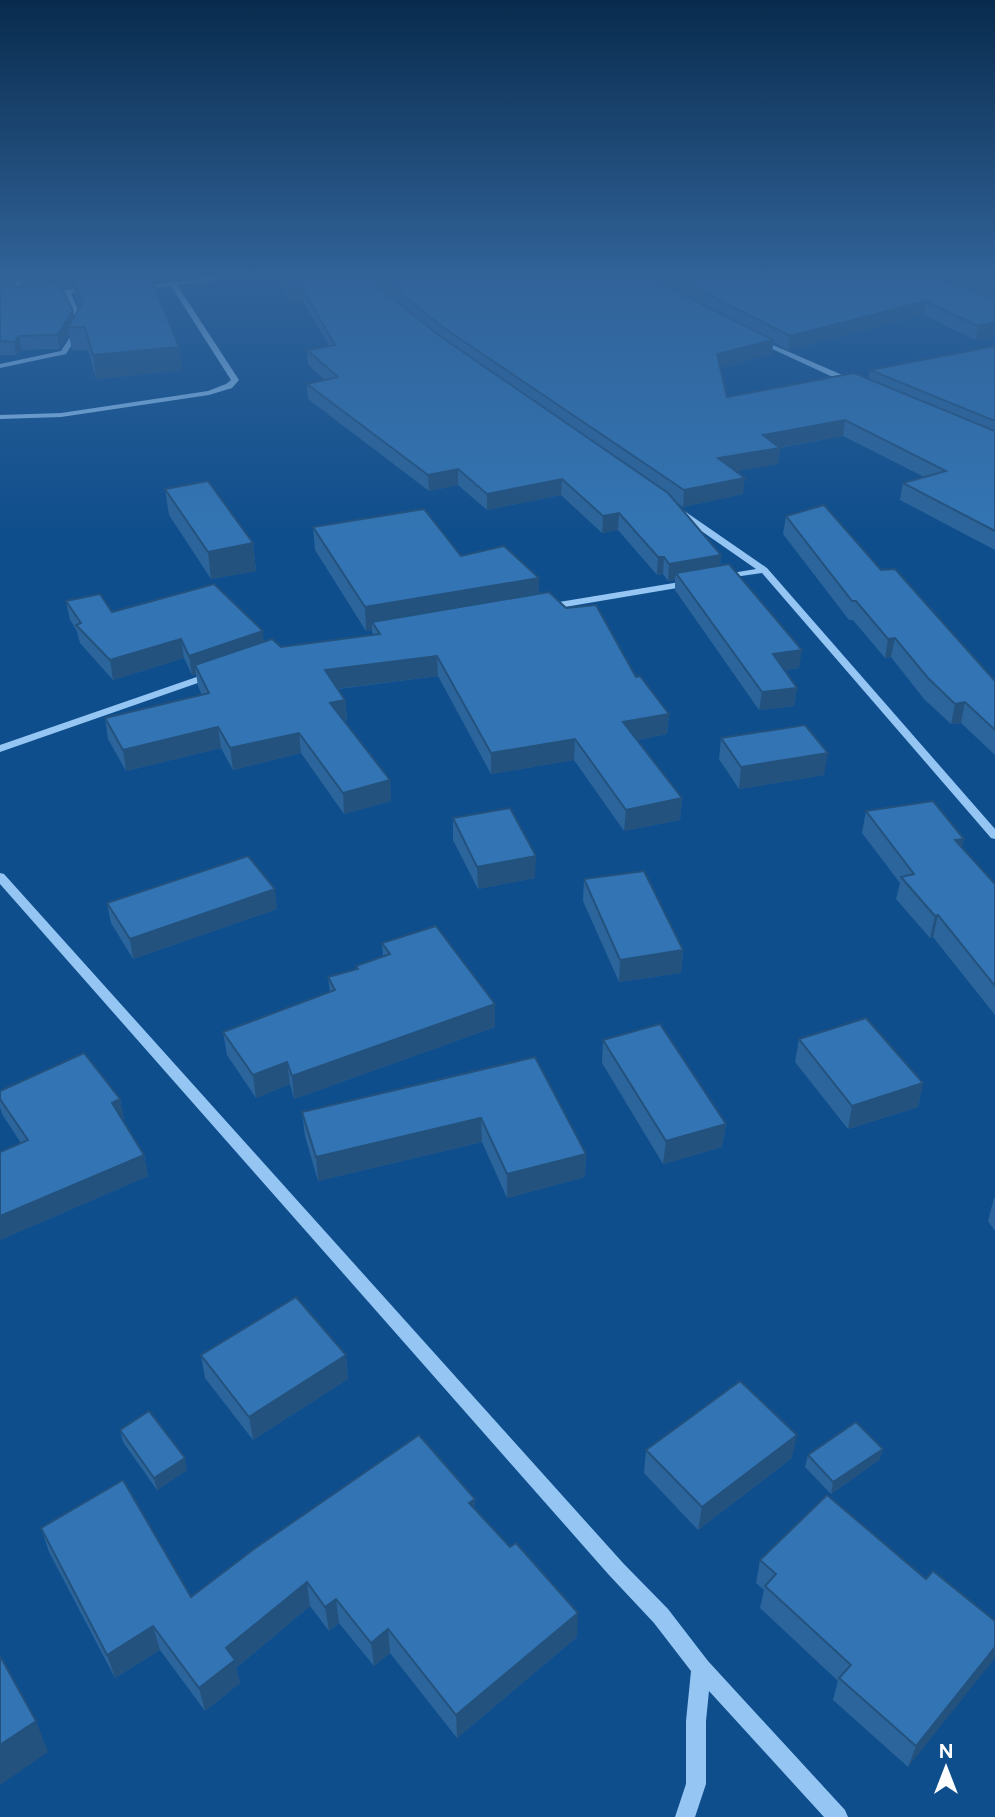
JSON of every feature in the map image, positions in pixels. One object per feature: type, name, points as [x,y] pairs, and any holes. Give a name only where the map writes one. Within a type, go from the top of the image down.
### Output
[{"type":"street","points":[[0,417],[61,415],[209,393],[229,386],[235,380],[224,363]]},
{"type":"street","points":[[808,363],[855,384]]},
{"type":"street","points":[[664,500],[764,570],[995,836]]},
{"type":"street","points":[[533,609],[764,570]]},
{"type":"street","points":[[0,749],[223,671]]},
{"type":"street","points":[[0,877],[616,1569],[661,1616],[701,1668],[838,1817]]},
{"type":"street","points":[[685,1817],[696,1784],[696,1721],[701,1668]]},
{"type":"building","points":[[322,363],[479,363],[668,493],[721,555],[669,564],[664,557],[658,557],[619,513],[603,516],[562,479],[487,494],[458,469],[428,475],[307,384],[338,377]]},
{"type":"building","points":[[496,363],[719,363],[727,397],[854,373],[995,431],[995,531],[903,483],[946,471],[845,420],[763,435],[780,448],[718,458],[745,478],[684,490]]},
{"type":"building","points":[[908,363],[995,363],[995,421],[870,370]]},
{"type":"building","points":[[208,481],[253,543],[208,552],[165,489]]},
{"type":"building","points":[[824,505],[881,570],[895,569],[995,681],[995,730],[965,702],[955,704],[928,678],[895,638],[888,639],[856,601],[852,601],[786,516]]},
{"type":"building","points":[[424,509],[461,556],[504,546],[539,578],[365,607],[313,527]]},
{"type":"building","points":[[729,564],[802,650],[773,654],[797,688],[762,692],[676,573]]},
{"type":"building","points":[[214,584],[263,631],[189,656],[181,639],[110,660],[76,625],[81,623],[66,601],[100,594],[112,612]]},
{"type":"building","points":[[549,592],[566,608],[596,605],[636,677],[640,676],[669,714],[623,722],[682,798],[626,810],[575,739],[491,753],[437,656],[325,670],[345,700],[330,703],[390,780],[343,793],[299,733],[230,748],[218,727],[123,750],[105,718],[209,693],[195,665],[272,639],[281,647],[380,634],[372,622]]},
{"type":"building","points":[[805,725],[828,753],[741,767],[721,738]]},
{"type":"building","points":[[933,801],[964,839],[955,840],[995,884],[995,986],[938,915],[935,916],[901,877],[914,874],[866,811]]},
{"type":"building","points":[[510,808],[536,856],[477,867],[453,818]]},
{"type":"building","points":[[248,856],[275,889],[130,939],[107,903]]},
{"type":"building","points":[[644,871],[683,950],[620,960],[584,879]]},
{"type":"building","points":[[436,926],[495,1004],[292,1076],[287,1062],[253,1075],[223,1032],[335,990],[328,977],[358,969],[356,966],[390,954],[382,943]]},
{"type":"building","points":[[866,1018],[923,1083],[852,1106],[799,1039]]},
{"type":"building","points":[[660,1024],[726,1124],[666,1141],[603,1040]]},
{"type":"building","points":[[84,1053],[120,1099],[112,1103],[144,1155],[0,1216],[0,1152],[28,1140],[0,1099],[0,1091]]},
{"type":"building","points":[[535,1057],[586,1154],[507,1174],[481,1118],[316,1157],[302,1112]]},
{"type":"building","points":[[296,1297],[346,1355],[249,1417],[201,1355]]},
{"type":"building","points":[[740,1381],[797,1435],[702,1507],[646,1450]]},
{"type":"building","points":[[149,1411],[185,1458],[154,1478],[120,1430]]},
{"type":"building","points":[[856,1422],[883,1449],[833,1482],[808,1455]]},
{"type":"building","points":[[419,1435],[475,1499],[469,1503],[510,1547],[516,1543],[578,1613],[456,1715],[388,1629],[371,1643],[336,1599],[325,1607],[307,1582],[226,1648],[235,1660],[199,1688],[153,1626],[107,1655],[41,1528],[123,1480],[191,1597],[254,1549]]},
{"type":"building","points":[[827,1495],[926,1579],[933,1571],[995,1621],[995,1647],[916,1746],[839,1678],[851,1665],[765,1586],[776,1574],[760,1560]]},
{"type":"building","points":[[0,1656],[36,1721],[0,1745]]}]
